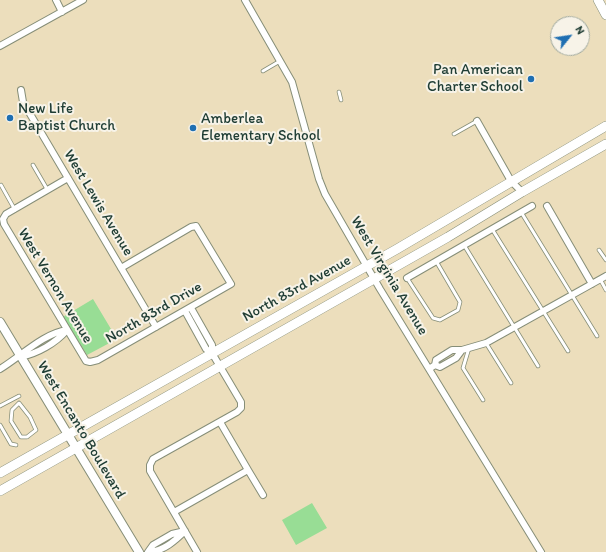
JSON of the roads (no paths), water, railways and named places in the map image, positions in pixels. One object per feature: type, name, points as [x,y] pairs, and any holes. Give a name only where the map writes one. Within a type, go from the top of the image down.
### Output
[{"type":"main road","points":[[598,0],[606,15]]},
{"type":"main road","name":"North 83rd Avenue","points":[[0,473],[367,266],[606,126]]},
{"type":"main road","name":"North 83rd Avenue","points":[[0,491],[374,279],[606,144]]},
{"type":"street","points":[[56,0],[62,12]]},
{"type":"street","points":[[0,46],[83,0]]},
{"type":"street","name":"West Virginia Avenue","points":[[245,0],[280,61],[296,94],[319,179],[374,279],[541,552]]},
{"type":"street","name":"West Lewis Avenue","points":[[21,90],[23,102],[156,327]]},
{"type":"street","points":[[477,121],[511,181],[522,192]]},
{"type":"street","points":[[15,210],[68,178]]},
{"type":"street","points":[[407,278],[532,206]]},
{"type":"street","points":[[547,206],[592,284]]},
{"type":"street","name":"West Vernon Avenue","points":[[15,210],[4,219],[4,224],[82,357],[90,362]]},
{"type":"street","name":"North 83rd Drive","points":[[90,362],[98,360],[231,284],[196,226],[191,227],[121,268]]},
{"type":"street","points":[[429,369],[436,365],[440,367],[456,358],[462,350],[486,343],[515,328],[606,276]]},
{"type":"street","points":[[188,309],[202,327],[212,345],[212,353]]},
{"type":"street","points":[[188,309],[196,331],[206,349],[212,353],[242,402],[241,408],[238,412],[153,460],[150,465],[150,471],[197,552]]},
{"type":"street","name":"West Encanto Boulevard","points":[[0,322],[139,552]]},
{"type":"street","points":[[196,331],[202,327]]},
{"type":"street","points":[[0,369],[20,357],[27,349],[46,342],[58,331],[67,330]]},
{"type":"street","points":[[220,422],[263,495]]},
{"type":"street","points":[[174,512],[248,470]]},
{"type":"street","points":[[149,551],[153,545],[172,534],[185,531]]},
{"type":"street","points":[[149,551],[157,551],[166,546],[176,540],[185,531]]},
{"type":"street","points":[[162,540],[166,546]]},
{"type":"lane","points":[[263,71],[280,61]]},
{"type":"lane","points":[[339,92],[341,100]]},
{"type":"lane","points":[[454,134],[477,121]]},
{"type":"lane","points":[[33,165],[47,190]]},
{"type":"lane","points":[[1,185],[15,210]]},
{"type":"lane","points":[[521,212],[571,296],[597,336]]},
{"type":"lane","points":[[492,229],[568,351]]},
{"type":"lane","points":[[464,245],[538,366]]},
{"type":"lane","points":[[599,250],[606,260]]},
{"type":"lane","points":[[407,278],[433,318],[440,320],[458,310],[460,302],[436,261]]},
{"type":"lane","points":[[600,280],[606,290]]},
{"type":"lane","points":[[486,343],[511,383]]},
{"type":"lane","points":[[469,348],[463,368],[483,400]]},
{"type":"lane","points":[[0,406],[19,396]]},
{"type":"lane","points":[[20,403],[30,417],[36,430],[27,437],[21,437],[11,421],[12,410],[20,403]]},
{"type":"lane","points":[[0,425],[11,444],[16,445]]},
{"type":"place","name":"Pan American Charter School","points":[[531,79]]},
{"type":"place","name":"New Life Baptist Church","points":[[10,118]]},
{"type":"place","name":"Amberlea Elementary School","points":[[193,128]]}]
